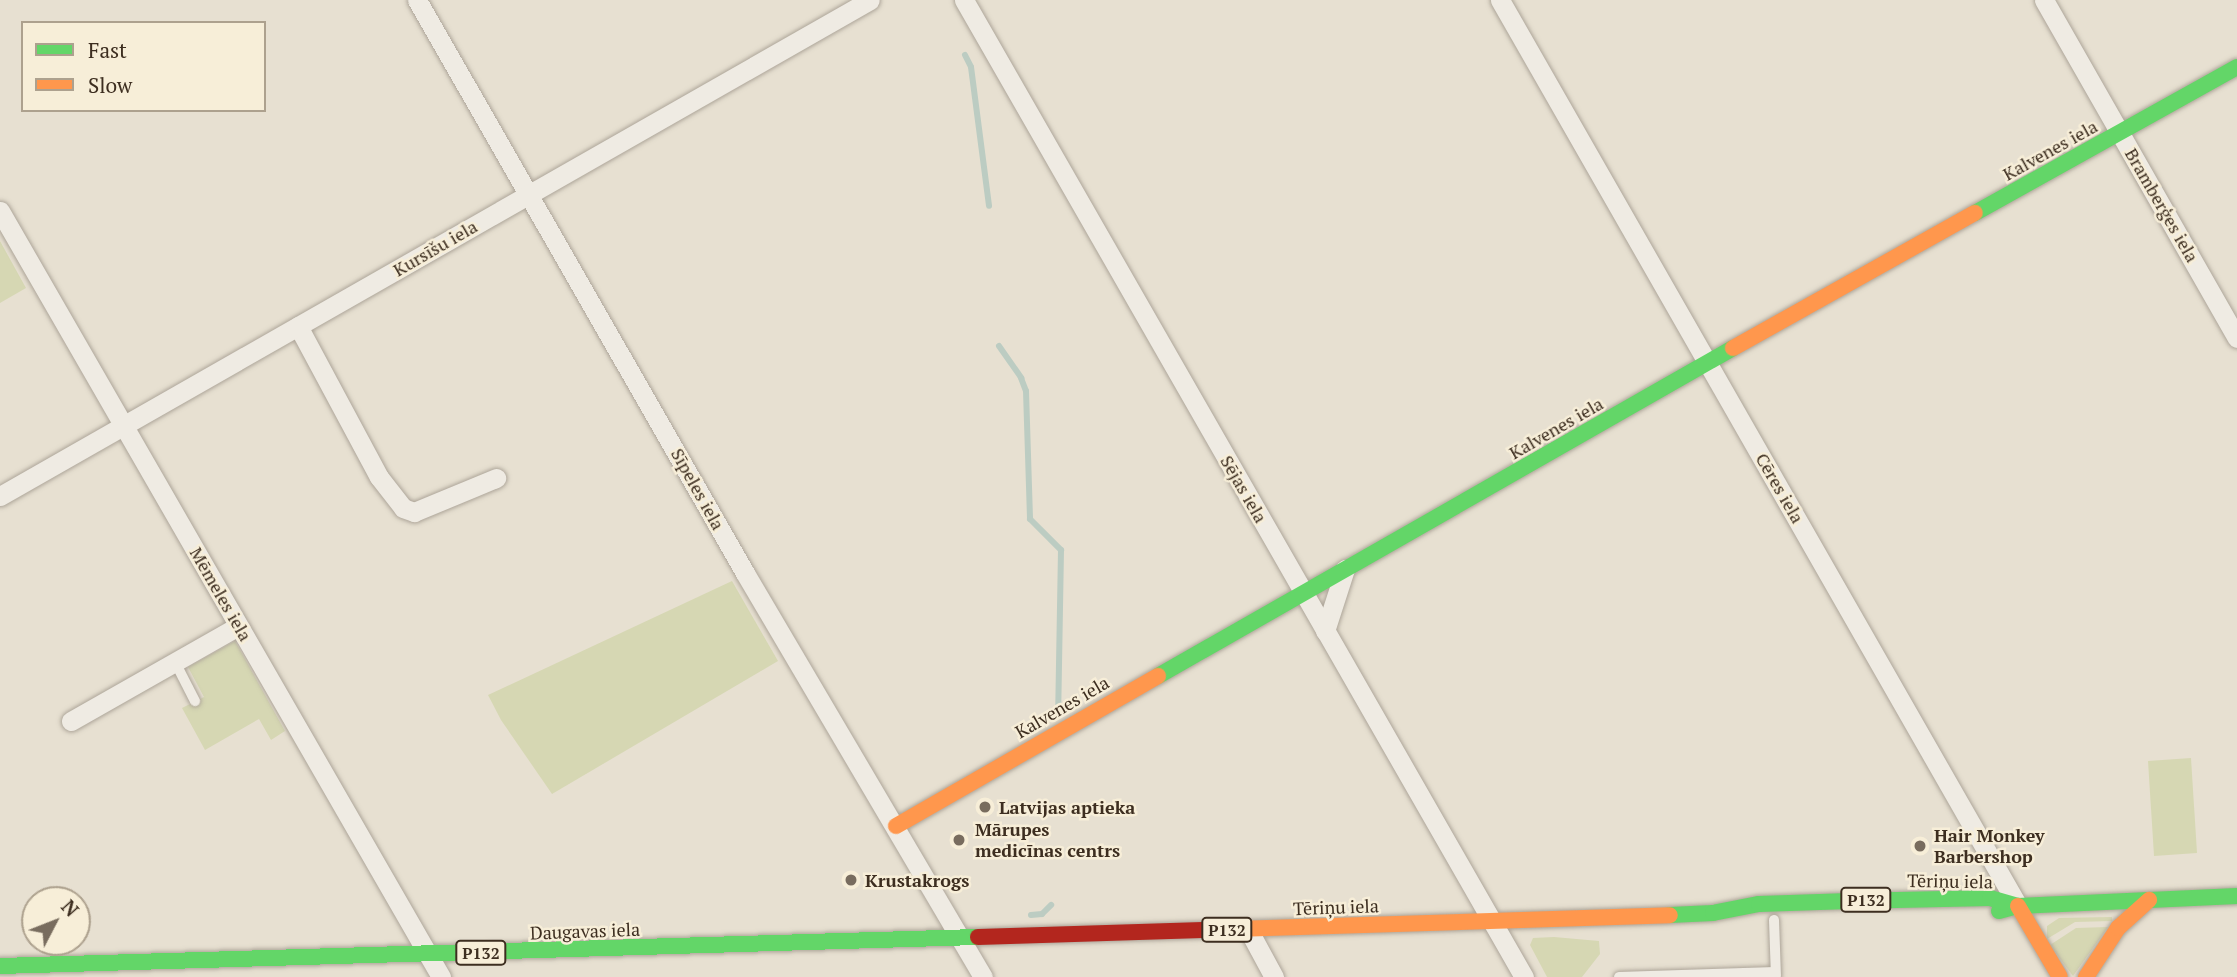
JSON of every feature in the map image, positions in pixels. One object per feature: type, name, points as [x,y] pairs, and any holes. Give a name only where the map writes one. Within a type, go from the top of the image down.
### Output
[{"type":"main road","name":"Kalvenes iela","points":[[896,826],[1707,362],[2237,67]]},
{"type":"main road","name":"Tēriņu iela","points":[[1890,917],[1992,913],[2018,906],[2237,896]]},
{"type":"main road","name":"Tēriņu iela","points":[[961,938],[1713,913],[1759,904],[1990,898],[2018,906]]},
{"type":"main road","points":[[2086,977],[2118,928],[2149,900]]},
{"type":"main road","name":"Cēres iela","points":[[2018,906],[2060,977]]},
{"type":"main road","name":"Tēriņu iela","points":[[1713,913],[1763,922],[1779,920]]},
{"type":"main road","name":"Daugavas iela","points":[[0,967],[961,938]]},
{"type":"street","name":"Sīpeles iela","points":[[417,0],[745,573],[983,977]]},
{"type":"street","name":"Kursīšu iela","points":[[0,496],[870,0]]},
{"type":"street","name":"Sējas iela","points":[[964,0],[1524,977]]},
{"type":"street","name":"Cēres iela","points":[[1500,0],[2018,906]]},
{"type":"street","name":"Bramberģes iela","points":[[2044,0],[2237,338]]},
{"type":"street","name":"Mēmeles iela","points":[[0,211],[441,977]]},
{"type":"street","points":[[298,326],[379,477],[403,508],[414,512],[496,478]]},
{"type":"street","points":[[1325,631],[1345,569]]},
{"type":"street","points":[[71,721],[239,626]]},
{"type":"street","points":[[1248,929],[1274,977]]},
{"type":"lane","points":[[175,662],[195,701]]},
{"type":"lane","points":[[1619,977],[1776,974],[1779,920]]},
{"type":"green space","points":[[0,241],[26,288],[0,303]]},
{"type":"green space","points":[[732,581],[778,661],[552,794],[501,720],[488,695]]},
{"type":"green space","points":[[235,641],[285,731],[271,740],[259,719],[205,750],[182,708],[204,697],[188,667]]},
{"type":"green space","points":[[2191,758],[2197,853],[2154,856],[2148,761]]},
{"type":"green space","points":[[2112,917],[2112,921],[2075,922],[2047,939],[2047,926],[2059,918]]},
{"type":"green space","points":[[2108,927],[2073,976],[2050,945],[2076,928]]},
{"type":"green space","points":[[1533,938],[1599,941],[1600,954],[1582,977],[1547,977],[1530,945]]},
{"type":"waterway","points":[[965,55],[971,67],[989,206]]},
{"type":"waterway","points":[[999,346],[1021,378],[1026,391],[1030,519],[1061,550],[1058,714]]},
{"type":"waterway","points":[[1031,915],[1042,914],[1051,905]]},
{"type":"traffic: fast","points":[[1975,213],[2237,67]]},
{"type":"traffic: fast","points":[[1158,676],[1733,348]]},
{"type":"traffic: fast","points":[[1999,911],[2018,906],[2237,896]]},
{"type":"traffic: fast","points":[[1670,915],[1713,913],[1759,904],[1850,901],[1990,898],[2018,906]]},
{"type":"traffic: fast","points":[[0,966],[978,937]]},
{"type":"traffic: slow","points":[[1733,348],[1975,213]]},
{"type":"traffic: slow","points":[[896,826],[1158,676]]},
{"type":"traffic: slow","points":[[2086,977],[2118,928],[2149,900]]},
{"type":"traffic: slow","points":[[2018,906],[2060,977]]},
{"type":"traffic: slow","points":[[1235,929],[1670,915]]},
{"type":"traffic: jam","points":[[978,937],[1235,929]]},
{"type":"place","name":"Latvijas aptieka","points":[[985,807]]},
{"type":"place","name":"Mārupes medicīnas centrs","points":[[959,840]]},
{"type":"place","name":"Hair Monkey Barbershop","points":[[1920,846]]},
{"type":"place","name":"Krustakrogs","points":[[851,880]]}]
